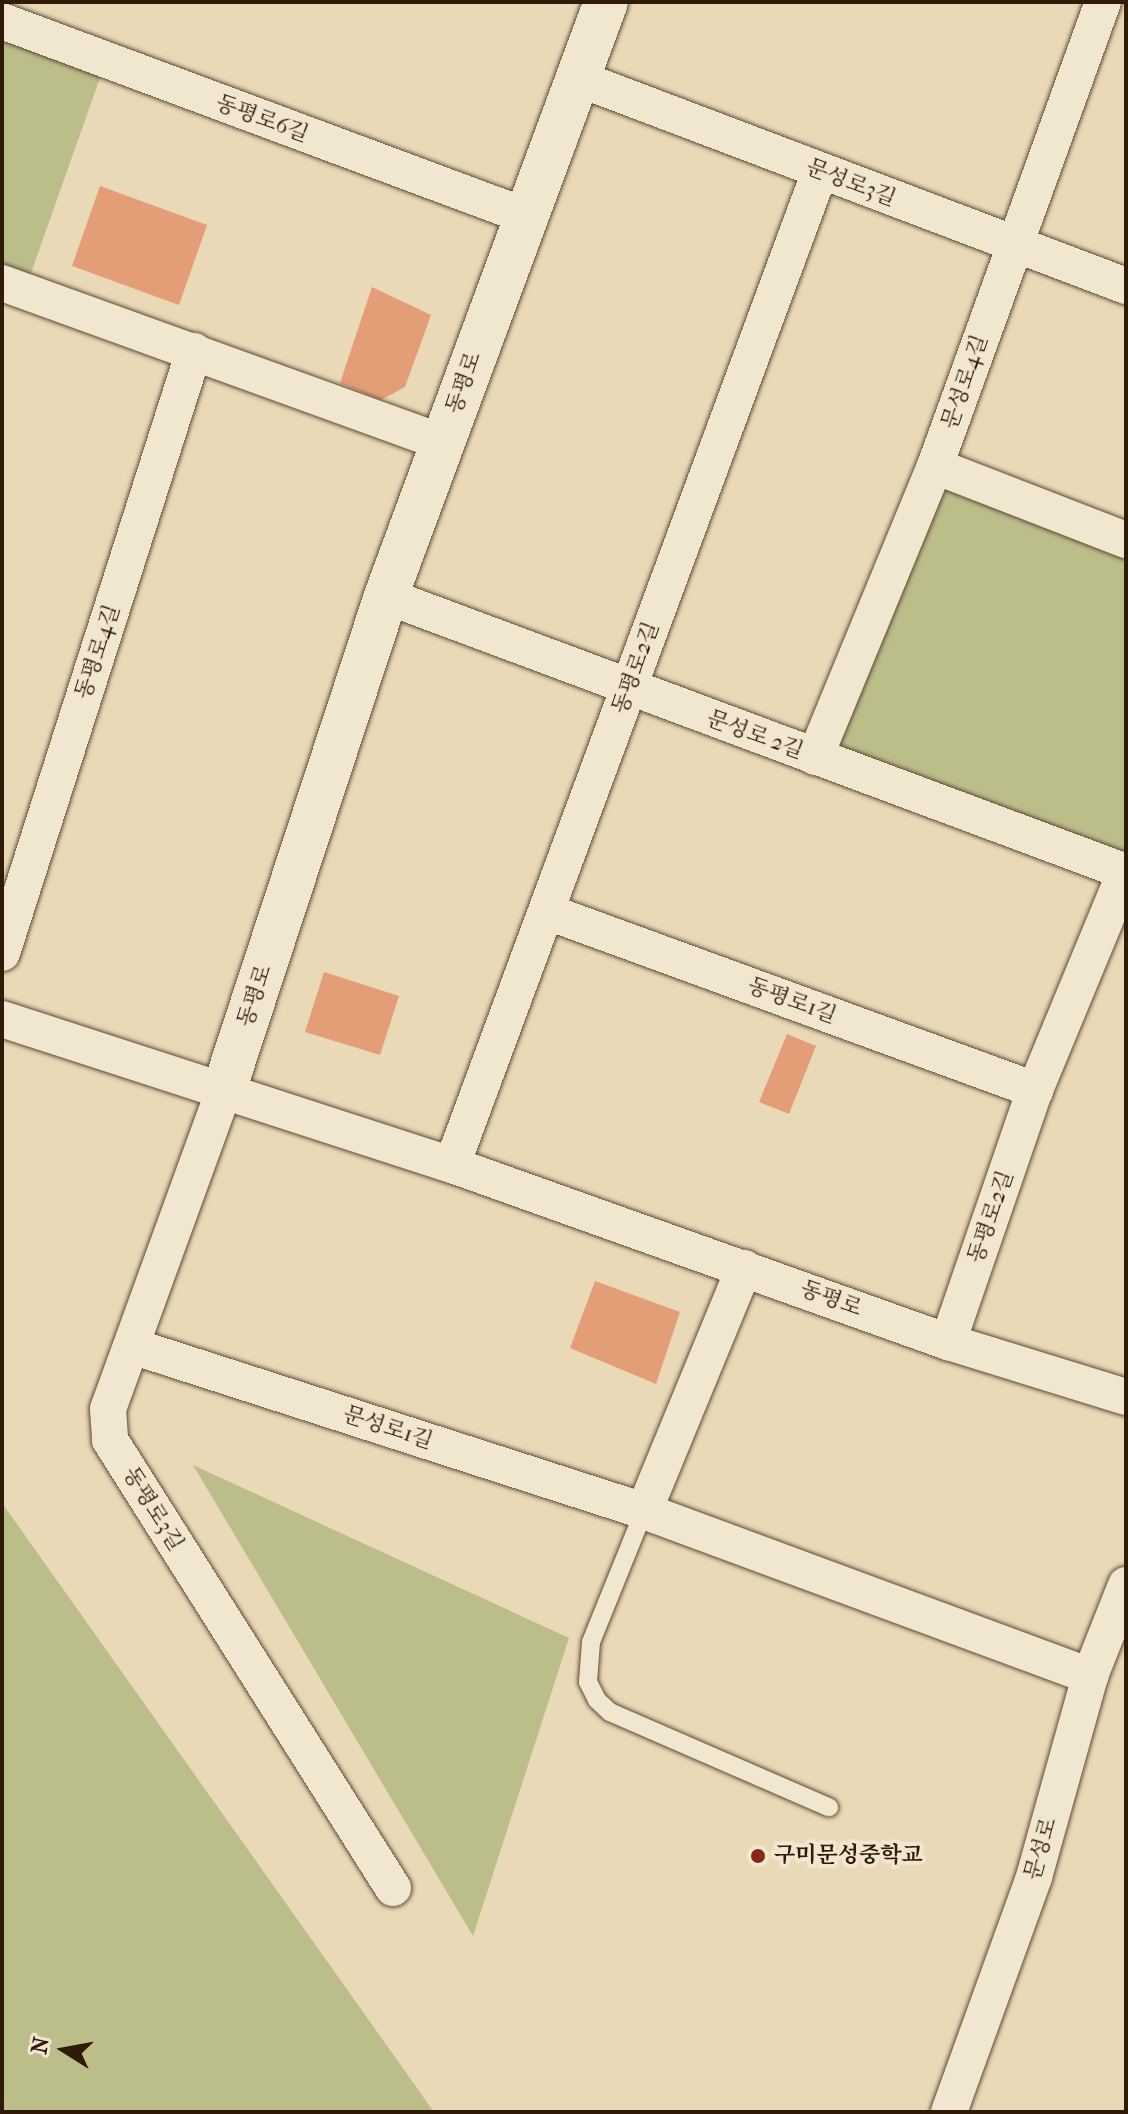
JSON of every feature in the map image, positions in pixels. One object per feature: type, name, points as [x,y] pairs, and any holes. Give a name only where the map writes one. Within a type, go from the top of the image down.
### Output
[{"type":"street","name":"동평로","points":[[606,2],[523,215],[386,596],[223,1093],[452,1165],[948,1342],[1126,1397]]},
{"type":"street","name":"문성로4길","points":[[815,757],[935,466],[1103,2]]},
{"type":"street","points":[[1117,2],[1126,6]]},
{"type":"street","name":"동평로6길","points":[[2,21],[523,215]]},
{"type":"street","name":"문성로3길","points":[[577,78],[1126,286]]},
{"type":"street","name":"동평로2길","points":[[452,1165],[820,171]]},
{"type":"street","points":[[2,283],[443,443]]},
{"type":"street","name":"동평로4길","points":[[2,953],[194,351]]},
{"type":"street","points":[[935,466],[1126,540]]},
{"type":"street","name":"문성로 2길","points":[[386,596],[628,689],[1126,871]]},
{"type":"street","name":"동평로2길","points":[[948,1342],[1035,1090],[1126,871]]},
{"type":"street","name":"동평로1길","points":[[548,912],[1035,1090]]},
{"type":"street","points":[[2,1019],[223,1093]]},
{"type":"street","name":"동평로3길","points":[[223,1093],[108,1409],[110,1440],[393,1888]]},
{"type":"street","points":[[644,1511],[744,1268]]},
{"type":"street","name":"문성로1길","points":[[132,1346],[644,1511],[1090,1676]]},
{"type":"street","name":"문성로","points":[[949,2112],[1034,1877],[1090,1676],[1126,1585]]},
{"type":"lane","points":[[644,1511],[591,1642],[588,1682],[597,1700],[610,1712],[829,1807]]},
{"type":"green space","points":[[2,21],[106,61],[25,290],[2,283]]},
{"type":"green space","points":[[935,466],[1126,540],[1126,870],[815,757]]},
{"type":"green space","points":[[193,1465],[569,1638],[473,1936]]},
{"type":"green space","points":[[2,1503],[434,2112],[2,2112]]},
{"type":"building","points":[[100,186],[207,225],[179,305],[72,266]]},
{"type":"building","points":[[372,287],[431,315],[405,387],[381,400],[340,383]]},
{"type":"building","points":[[324,972],[399,996],[380,1055],[305,1032]]},
{"type":"building","points":[[787,1034],[816,1046],[789,1114],[759,1102]]},
{"type":"building","points":[[595,1281],[680,1312],[656,1384],[570,1348]]},
{"type":"place","name":"구미문성중학교","points":[[758,1856]]}]
